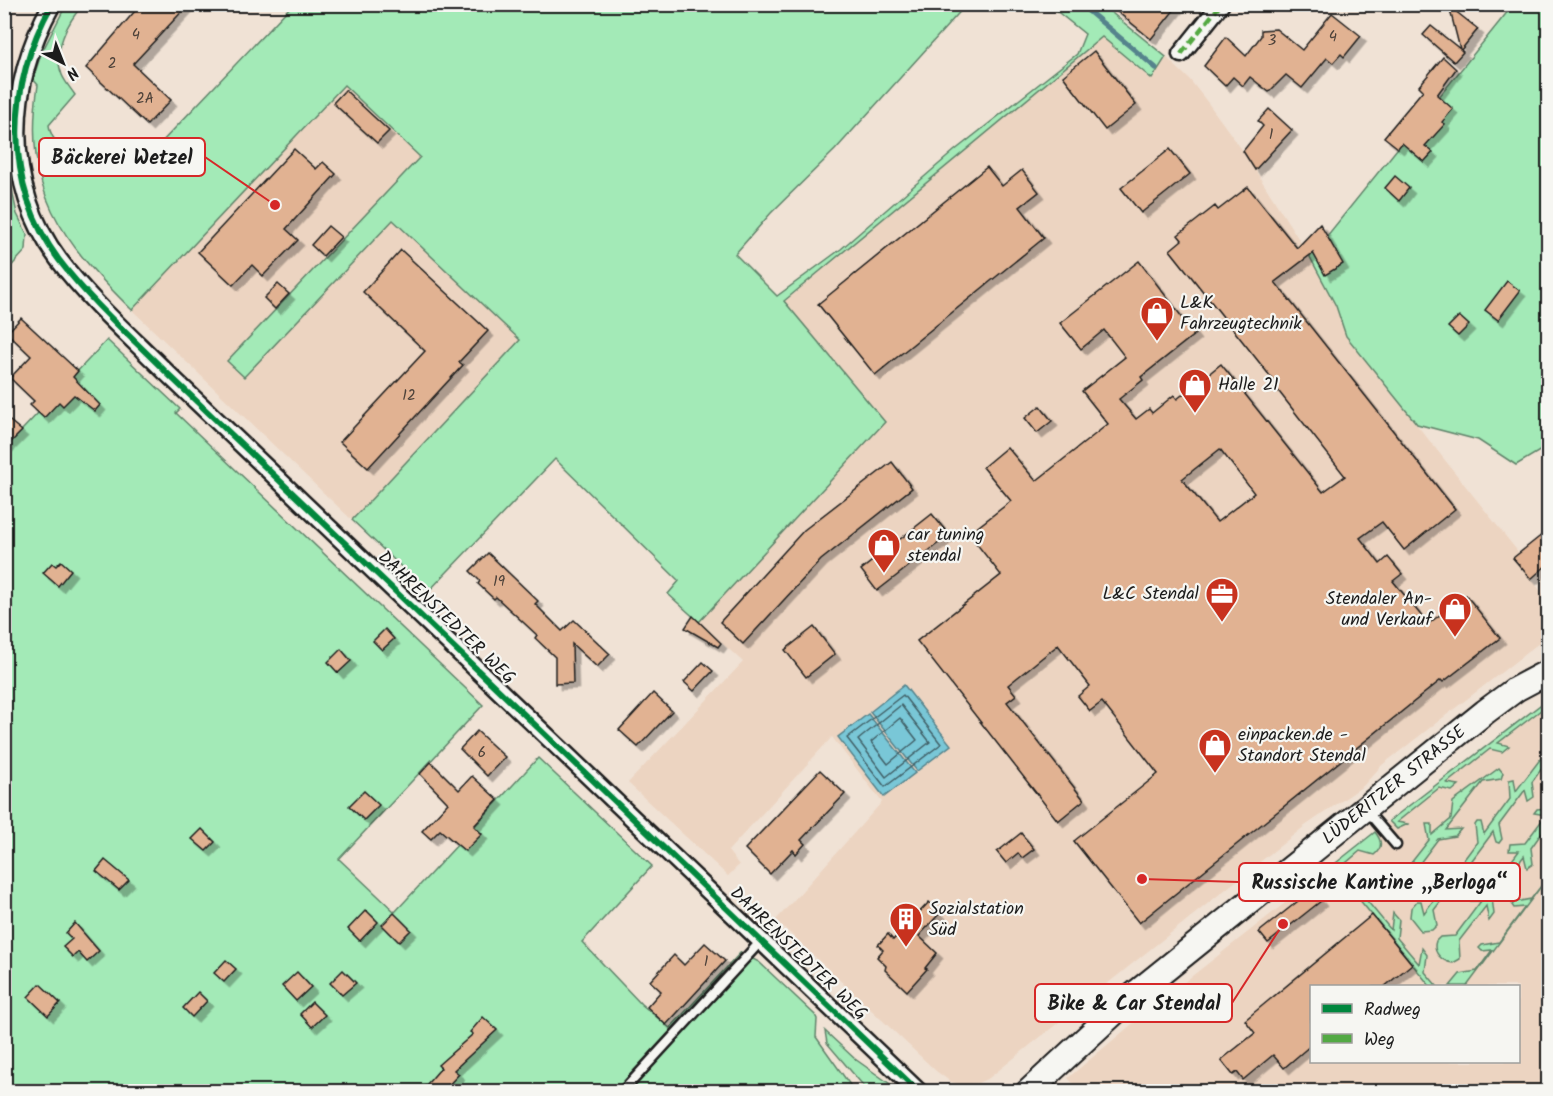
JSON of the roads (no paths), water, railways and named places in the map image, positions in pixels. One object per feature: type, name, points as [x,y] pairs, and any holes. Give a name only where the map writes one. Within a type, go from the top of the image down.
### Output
[{"type":"main road","name":"LÜDERITZER STRASSE","points":[[1028,1092],[1130,998],[1485,712],[1516,689],[1548,672]]},
{"type":"street","name":"DAHRENSTEDTER WEG","points":[[52,4],[26,62],[11,128],[34,214],[50,247],[83,288],[175,381],[919,1092]]},
{"type":"street","points":[[1181,54],[1221,4]]},
{"type":"lane","points":[[1366,810],[1396,845]]},
{"type":"lane","points":[[622,1092],[762,940]]},
{"type":"water","points":[[904,685],[951,745],[917,771],[870,712]]},
{"type":"water","points":[[868,714],[915,773],[884,797],[838,737]]},
{"type":"waterway","points":[[1080,4],[1156,68]]},
{"type":"place","name":"Bäckerei Wetzel","points":[[275,205]]},
{"type":"place","name":"L&K Fahrzeugtechnik","points":[[1157,342]]},
{"type":"place","name":"Halle 21","points":[[1195,414]]},
{"type":"place","name":"car tuning stendal","points":[[884,574]]},
{"type":"place","name":"L&C Stendal","points":[[1222,623]]},
{"type":"place","name":"Stendaler An- und Verkauf","points":[[1455,638]]},
{"type":"place","name":"einpacken.de - Standort Stendal","points":[[1215,774]]},
{"type":"place","name":"Russische Kantine „Berloga“","points":[[1142,879]]},
{"type":"place","name":"Bike & Car Stendal","points":[[1283,924]]},
{"type":"place","name":"Sozialstation Süd","points":[[906,948]]}]
